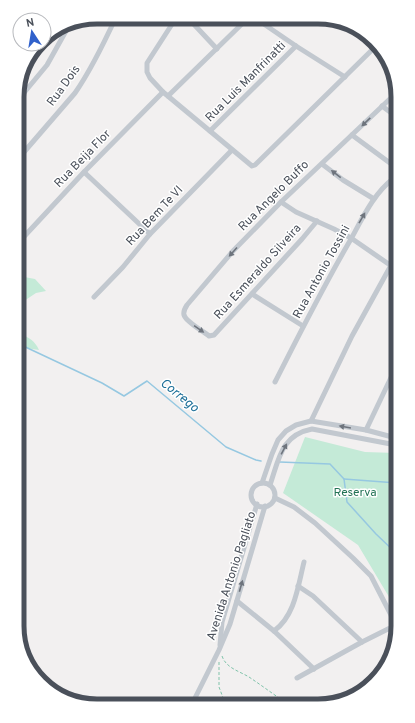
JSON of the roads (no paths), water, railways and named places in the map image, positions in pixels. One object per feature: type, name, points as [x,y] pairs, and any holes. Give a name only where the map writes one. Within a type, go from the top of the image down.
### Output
[{"type":"street","name":"Rua Dois","points":[[24,152],[83,82],[105,42],[113,24]]},
{"type":"street","points":[[172,24],[147,63],[147,72],[150,78],[163,92],[253,167],[373,49]]},
{"type":"street","points":[[194,24],[217,49]]},
{"type":"street","points":[[168,96],[242,24]]},
{"type":"street","points":[[264,24],[345,78]]},
{"type":"street","points":[[25,92],[47,65],[66,32]]},
{"type":"street","name":"Rua Luis Manfrinatti","points":[[210,131],[296,46]]},
{"type":"street","name":"Rua Beija Flor","points":[[24,237],[84,172],[163,92]]},
{"type":"street","name":"Rua Angelo Buffo","points":[[212,336],[209,336],[187,320],[184,316],[184,311],[187,305],[233,251],[281,202],[391,98]]},
{"type":"street","points":[[382,106],[391,113]]},
{"type":"street","points":[[352,135],[391,164]]},
{"type":"street","name":"Rua Bem Te VI","points":[[94,297],[123,267],[150,234],[232,150]]},
{"type":"street","points":[[322,164],[343,180],[374,199]]},
{"type":"street","points":[[84,172],[150,234]]},
{"type":"street","name":"Rua Antonio Tossini","points":[[276,382],[326,281],[374,199],[391,180]]},
{"type":"street","points":[[281,202],[296,212],[351,238],[390,266],[352,336],[311,421]]},
{"type":"street","name":"Rua Esmeraldo Silveira","points":[[212,336],[252,294],[317,221]]},
{"type":"street","points":[[252,294],[303,326]]},
{"type":"street","points":[[366,430],[391,377]]},
{"type":"street","points":[[262,483],[270,485],[274,490],[275,498],[271,504],[265,506],[257,504],[252,498],[252,494],[255,487],[262,483],[278,440],[286,431],[296,425],[311,421],[366,430],[391,437]]},
{"type":"street","points":[[270,485],[286,444],[293,436],[302,431],[312,429],[391,444]]},
{"type":"street","points":[[275,498],[294,507],[315,523],[371,576],[391,614]]},
{"type":"street","name":"Avenida Antonio Pagliato","points":[[219,650],[222,622],[257,504]]},
{"type":"street","name":"Avenida Antonio Pagliato","points":[[219,650],[230,624],[265,506]]},
{"type":"street","points":[[274,631],[282,625],[286,619],[298,586],[304,562]]},
{"type":"street","points":[[298,586],[313,596],[362,642]]},
{"type":"street","points":[[237,601],[274,631],[314,669]]},
{"type":"street","points":[[297,678],[391,628]]},
{"type":"street","points":[[194,699],[219,650]]},
{"type":"waterway","name":"Corrego","points":[[24,346],[102,383],[124,396],[147,381],[226,447],[261,461]]},
{"type":"waterway","name":"Corrego","points":[[280,462],[330,464],[344,479],[347,502],[391,548]]},
{"type":"waterway","points":[[344,479],[391,483]]},
{"type":"park label","name":"Reserva","points":[[355,493]]}]
